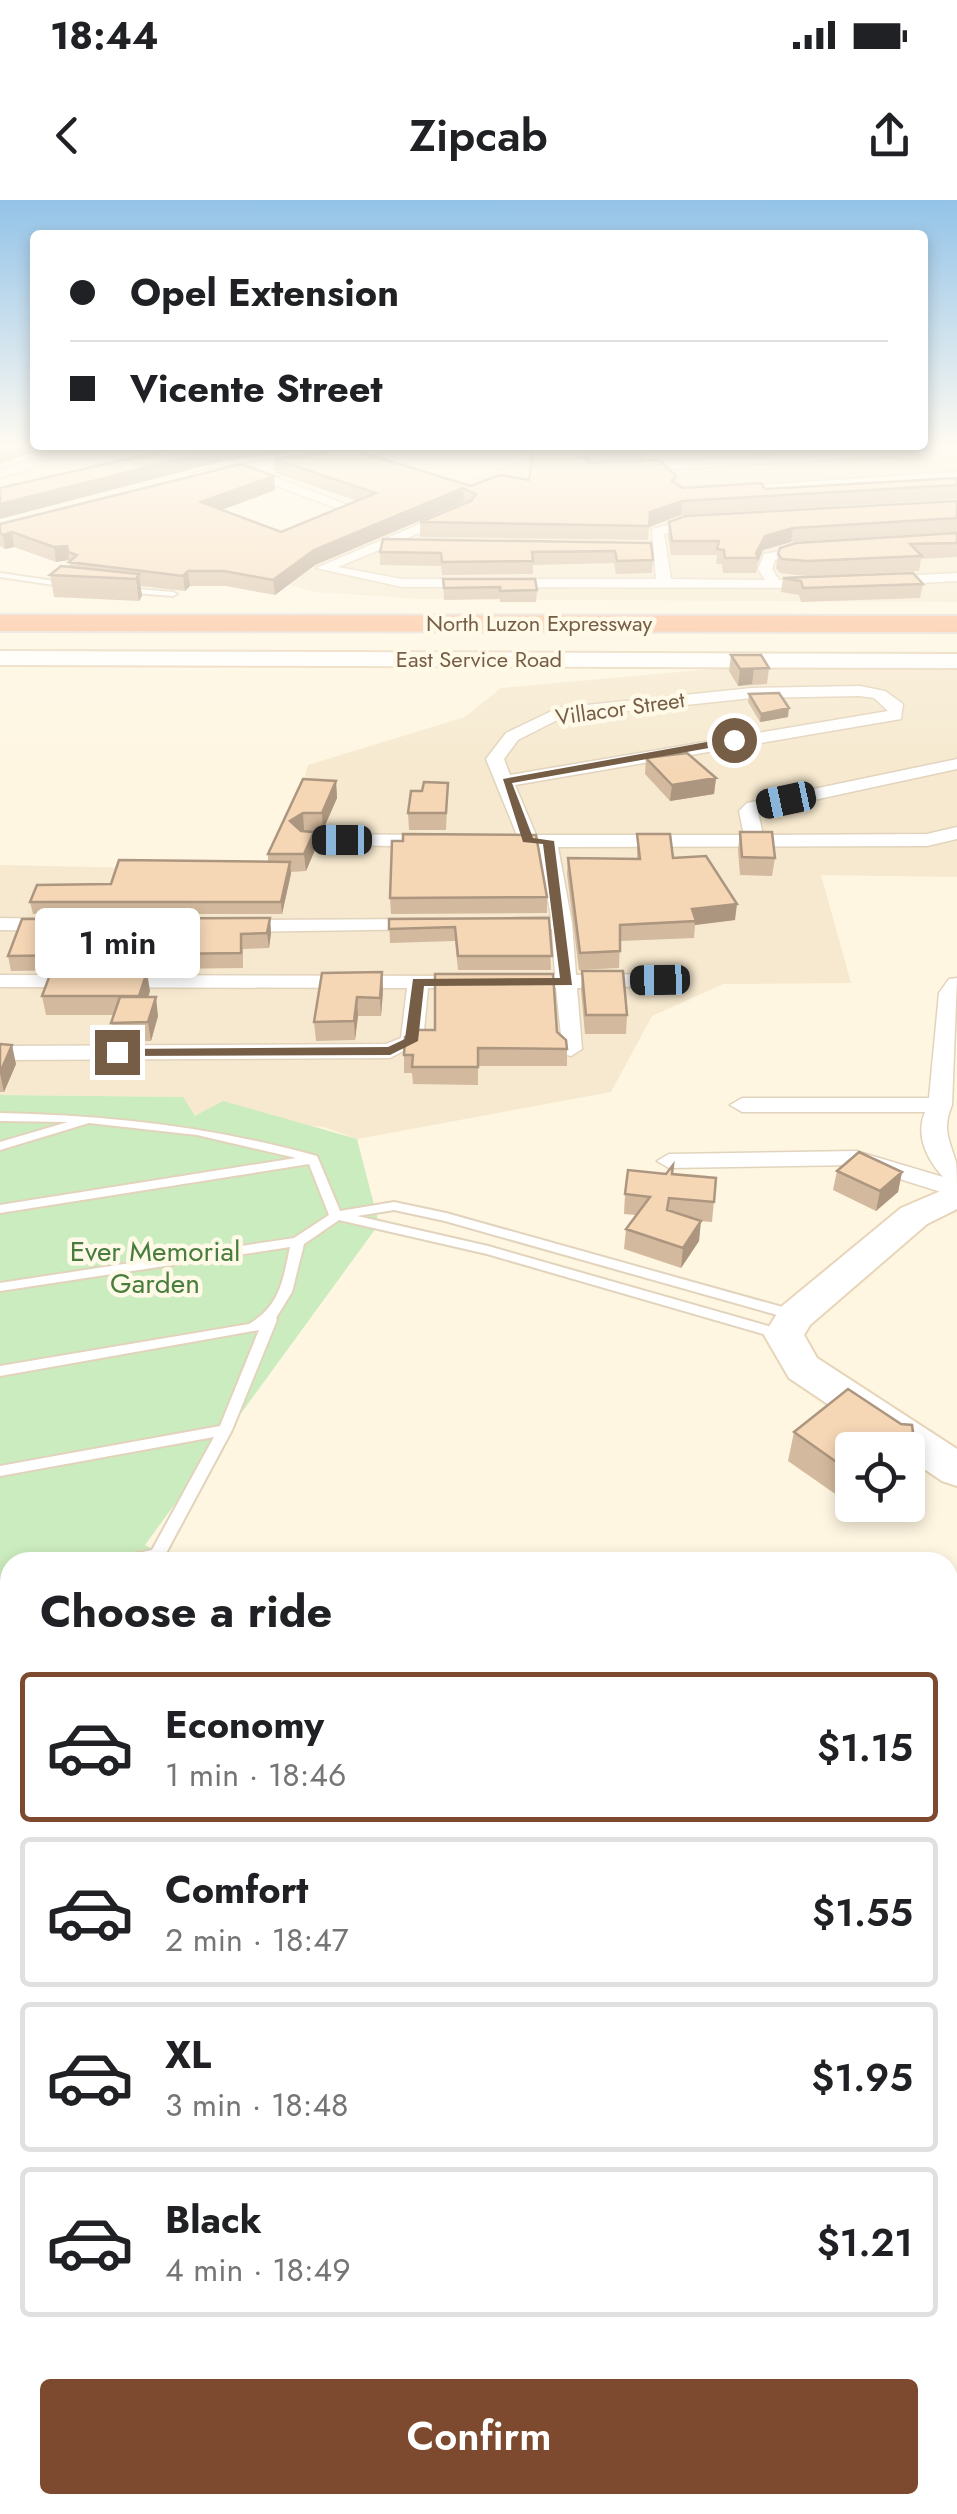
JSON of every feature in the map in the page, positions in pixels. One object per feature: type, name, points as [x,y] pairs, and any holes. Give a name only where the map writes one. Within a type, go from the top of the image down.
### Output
[{"type":"highway","name":"North Luzon Expressway","points":[[0,622],[957,624]]},
{"type":"highway","name":"North Luzon Expressway","points":[[0,640],[957,642]]},
{"type":"street","points":[[352,556],[323,568],[402,582],[825,583]]},
{"type":"street","points":[[661,556],[664,582]]},
{"type":"street","points":[[773,581],[765,570],[769,558],[775,556]]},
{"type":"street","points":[[863,582],[957,577]]},
{"type":"street","name":"East Service Road","points":[[0,658],[957,661]]},
{"type":"street","name":"Villacor Street","points":[[506,781],[895,715],[897,708],[890,700],[860,691],[734,694],[558,713],[530,725],[499,747],[495,759],[506,781],[538,841],[562,923],[571,1049]]},
{"type":"street","points":[[756,840],[748,811],[753,807],[957,764]]},
{"type":"street","points":[[492,841],[926,840],[957,833]]},
{"type":"street","points":[[304,840],[454,841]]},
{"type":"street","points":[[483,924],[562,923]]},
{"type":"street","points":[[0,924],[76,925]]},
{"type":"street","points":[[210,926],[444,925]]},
{"type":"street","points":[[0,981],[660,980]]},
{"type":"street","points":[[0,1053],[390,1051],[412,1041],[418,982]]},
{"type":"street","points":[[957,984],[950,992],[940,1105],[933,1122],[934,1140],[942,1160],[957,1178]]},
{"type":"street","points":[[742,1106],[940,1105]]},
{"type":"street","points":[[669,1161],[856,1158],[957,1192]]},
{"type":"street","points":[[957,1192],[914,1216],[789,1325],[803,1368],[957,1470]]},
{"type":"lane","points":[[44,582],[54,574]]},
{"type":"lane","points":[[0,575],[84,586]]},
{"type":"lane","points":[[0,585],[10,578]]},
{"type":"lane","points":[[118,590],[173,594]]},
{"type":"lane","points":[[0,1117],[98,1117],[167,1124],[262,1143],[313,1158]]},
{"type":"lane","points":[[0,1146],[98,1117]]},
{"type":"lane","points":[[0,1208],[313,1158]]},
{"type":"lane","points":[[313,1158],[336,1216]]},
{"type":"lane","points":[[0,1287],[298,1242],[336,1216],[394,1206],[446,1217],[789,1325]]},
{"type":"lane","points":[[336,1216],[789,1325]]},
{"type":"lane","points":[[162,1552],[224,1430],[270,1320],[282,1304],[298,1242]]},
{"type":"lane","points":[[0,1371],[252,1328],[270,1320]]},
{"type":"lane","points":[[0,1471],[224,1430]]},
{"type":"shaded area","points":[[302,556],[957,556],[957,602],[421,599],[315,592],[259,576]]},
{"type":"shaded area","points":[[746,666],[957,667],[957,877],[821,875],[851,983],[723,984],[652,1016],[611,1092],[357,1139],[324,1127],[195,1116],[182,1097],[0,1095],[0,865],[280,871],[308,765],[465,717],[501,688]]},
{"type":"green space","name":"Ever Memorial Garden","points":[[0,1095],[183,1097],[195,1116],[223,1101],[357,1139],[379,1224],[145,1545],[158,1552],[0,1552]]},
{"type":"building","points":[[76,556],[306,556],[273,580],[224,571],[188,571],[183,576],[69,562]]},
{"type":"building","points":[[441,556],[532,556],[533,561],[442,562]]},
{"type":"building","points":[[616,556],[653,556],[653,560],[617,561]]},
{"type":"building","points":[[725,556],[758,558],[725,558]]},
{"type":"building","points":[[780,556],[922,556],[808,561]]},
{"type":"building","points":[[61,566],[139,574],[136,579],[50,575]]},
{"type":"building","points":[[913,573],[923,584],[803,588],[801,581],[783,578]]},
{"type":"building","points":[[443,579],[535,579],[537,590],[444,588]]},
{"type":"building","points":[[731,655],[761,655],[769,668],[740,669]]},
{"type":"building","points":[[779,693],[789,708],[761,714],[749,694]]},
{"type":"building","points":[[687,753],[716,778],[672,785],[646,758]]},
{"type":"building","points":[[303,779],[336,781],[322,813],[303,813],[290,821],[301,831],[314,832],[304,854],[268,854]]},
{"type":"building","points":[[424,782],[448,783],[446,813],[408,813],[411,791],[422,791]]},
{"type":"building","points":[[740,832],[772,832],[775,858],[742,857]]},
{"type":"building","points":[[403,834],[536,835],[547,897],[390,898],[392,841],[403,841]]},
{"type":"building","points":[[637,834],[670,834],[673,858],[706,856],[737,904],[692,909],[696,921],[620,925],[620,951],[580,953],[568,858],[640,859]]},
{"type":"building","points":[[119,860],[290,862],[281,902],[30,902],[37,885],[111,884]]},
{"type":"building","points":[[270,918],[267,933],[241,934],[241,953],[8,956],[22,919]]},
{"type":"building","points":[[549,918],[552,956],[458,956],[455,927],[389,929],[389,919]]},
{"type":"building","points":[[582,971],[623,971],[627,1015],[586,1015]]},
{"type":"building","points":[[51,972],[147,972],[139,996],[42,996]]},
{"type":"building","points":[[382,972],[380,998],[357,997],[354,1021],[314,1022],[322,973]]},
{"type":"building","points":[[435,974],[553,974],[557,1032],[566,1040],[567,1049],[478,1048],[478,1067],[412,1067],[413,1055],[404,1055],[405,1037],[418,1030],[435,1030]]},
{"type":"building","points":[[120,997],[156,997],[148,1022],[111,1023]]},
{"type":"building","points":[[0,1044],[12,1045],[0,1073]]},
{"type":"building","points":[[859,1152],[902,1172],[880,1191],[837,1171]]},
{"type":"building","points":[[673,1165],[672,1174],[716,1178],[714,1202],[669,1198],[667,1210],[701,1221],[683,1248],[626,1229],[650,1197],[625,1194],[628,1170],[666,1174]]},
{"type":"building","points":[[848,1389],[901,1424],[912,1425],[913,1432],[835,1432],[835,1461],[794,1432]]},
{"type":"route","points":[[117,1052],[390,1051],[412,1041],[418,982],[567,982],[548,841],[529,842],[506,781],[734,740]]}]
